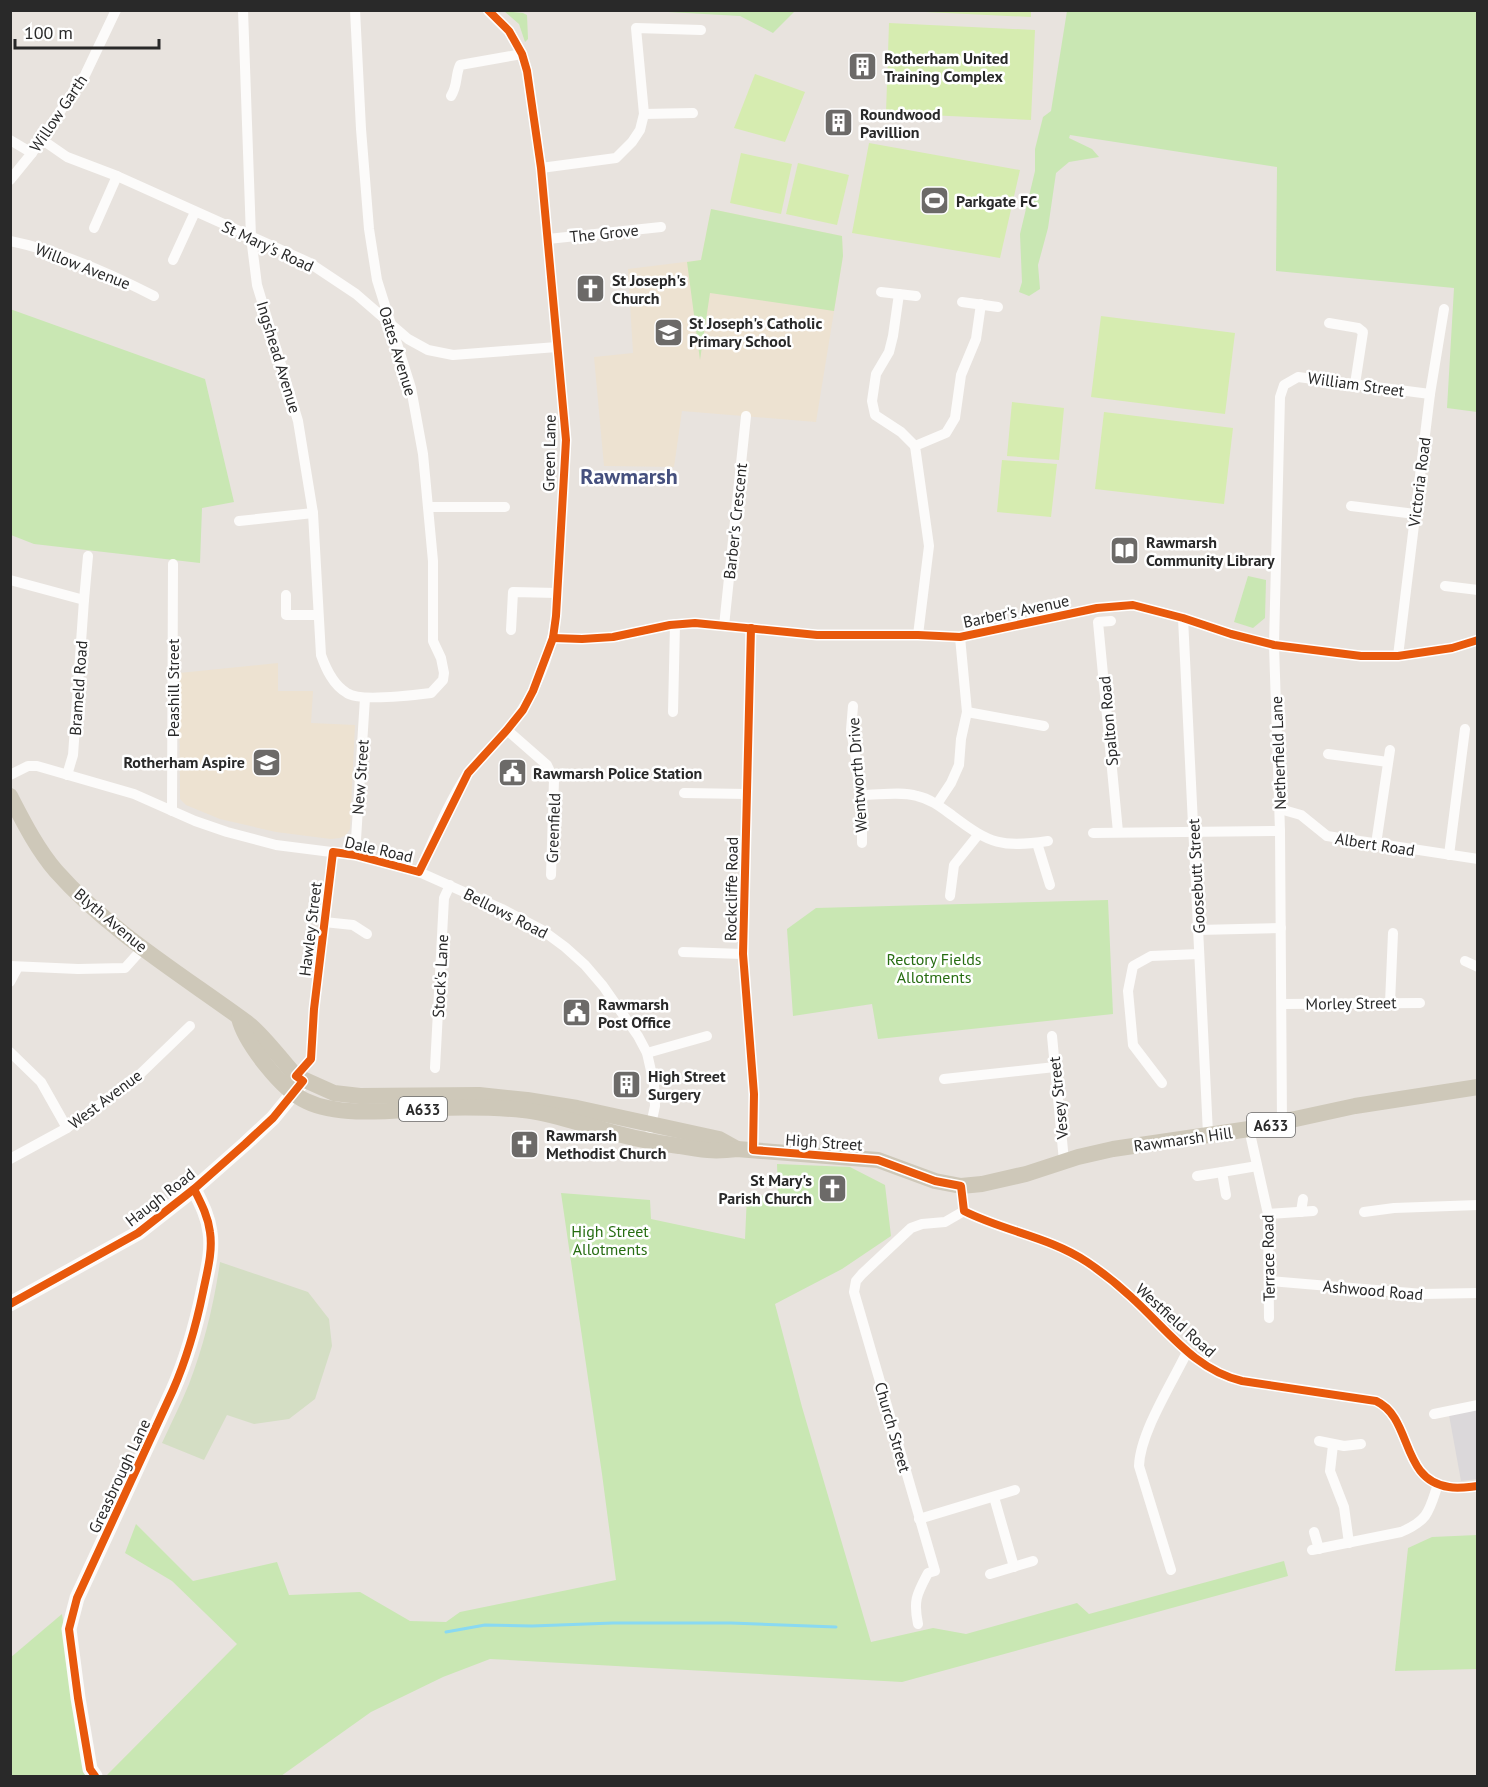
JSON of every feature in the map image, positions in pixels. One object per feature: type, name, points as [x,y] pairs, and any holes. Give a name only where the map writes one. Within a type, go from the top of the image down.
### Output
[{"type":"main road","name":"Blyth Avenue","points":[[10,796],[54,869],[77,892],[143,948],[239,1018]]},
{"type":"main road","name":"High Street","points":[[239,1018],[247,1022],[296,1076],[298,1088],[307,1102],[339,1110],[478,1108],[525,1110],[647,1141],[716,1152],[745,1149],[878,1160],[936,1181],[961,1186]]},
{"type":"main road","name":"Rawmarsh Hill","points":[[961,1186],[982,1184],[1026,1174],[1064,1161],[1113,1149],[1249,1129],[1355,1106],[1478,1087]]},
{"type":"main road","name":"High Street","points":[[298,1088],[360,1096],[479,1095],[526,1100],[577,1108],[719,1139],[745,1149]]},
{"type":"street","name":"Willow Garth","points":[[10,180],[32,153],[85,75],[116,10]]},
{"type":"street","name":"Ingshead Avenue","points":[[243,10],[251,237],[257,285],[298,421],[313,513],[321,655],[327,673],[347,694],[365,698]]},
{"type":"street","name":"Oates Avenue","points":[[355,10],[369,229],[377,280],[411,388],[423,454],[434,585],[432,632],[433,641],[444,668],[443,680],[431,693],[365,698]]},
{"type":"street","name":"Green Lane","points":[[419,872],[468,773],[523,710],[533,691],[553,638],[557,593],[566,440],[541,168],[527,71],[522,54],[509,31],[488,10]]},
{"type":"street","points":[[541,168],[616,158],[632,142],[640,130],[644,114],[636,28],[701,30]]},
{"type":"street","points":[[451,96],[457,86],[459,65],[522,54]]},
{"type":"street","points":[[644,114],[693,113]]},
{"type":"street","name":"St Mary's Road","points":[[41,139],[67,157],[117,176],[308,262],[356,294],[392,327],[420,347],[446,354],[500,353],[558,347]]},
{"type":"street","points":[[10,140],[32,153]]},
{"type":"street","points":[[94,228],[117,176]]},
{"type":"street","points":[[173,260],[195,212]]},
{"type":"street","name":"The Grove","points":[[548,239],[661,227]]},
{"type":"street","name":"Willow Avenue","points":[[10,241],[39,247],[128,282],[154,296]]},
{"type":"street","points":[[880,292],[916,296]]},
{"type":"street","points":[[899,294],[889,352],[876,374],[872,401],[875,415],[901,432],[915,446],[930,546],[918,635]]},
{"type":"street","points":[[962,302],[998,307]]},
{"type":"street","points":[[915,446],[946,433],[955,418],[961,375],[976,339],[981,304]]},
{"type":"street","name":"Victoria Road","points":[[1398,656],[1430,394],[1444,309]]},
{"type":"street","points":[[1329,323],[1358,328],[1363,333],[1355,384]]},
{"type":"street","name":"William Street","points":[[1284,385],[1298,376],[1430,394]]},
{"type":"street","name":"Netherfield Lane","points":[[1282,1123],[1280,809],[1274,645],[1280,397],[1284,385]]},
{"type":"street","name":"Barber's Crescent","points":[[724,626],[746,416]]},
{"type":"street","points":[[1351,506],[1415,514]]},
{"type":"street","points":[[429,507],[505,507]]},
{"type":"street","points":[[239,521],[313,513]]},
{"type":"street","name":"Brameld Road","points":[[67,775],[73,755],[88,556]]},
{"type":"street","name":"Peashill Street","points":[[172,811],[173,564]]},
{"type":"street","points":[[10,580],[84,600]]},
{"type":"street","points":[[1445,586],[1478,590]]},
{"type":"street","points":[[512,630],[513,592],[557,593]]},
{"type":"street","points":[[286,595],[286,615],[318,615]]},
{"type":"street","name":"Barber's Avenue","points":[[553,638],[582,639],[613,636],[675,624],[694,623],[818,635],[918,635],[960,638],[1097,608],[1133,605],[1274,645],[1361,656],[1398,656],[1452,648],[1478,640]]},
{"type":"street","name":"Goosebutt Street","points":[[1183,618],[1208,1134]]},
{"type":"street","name":"Spalton Road","points":[[1111,621],[1098,622],[1118,832]]},
{"type":"street","points":[[674,712],[675,624]]},
{"type":"street","name":"Rockcliffe Road","points":[[745,1149],[754,1094],[743,954],[751,628]]},
{"type":"street","points":[[937,804],[951,783],[958,765],[967,712],[960,638]]},
{"type":"street","name":"New Street","points":[[355,855],[365,698]]},
{"type":"street","name":"Wentworth Drive","points":[[853,706],[851,730],[862,795],[862,843]]},
{"type":"street","points":[[967,712],[1044,726]]},
{"type":"street","points":[[1449,855],[1465,729]]},
{"type":"street","name":"Greenfield","points":[[507,730],[552,772],[555,789],[551,875]]},
{"type":"street","points":[[1376,844],[1390,750]]},
{"type":"street","points":[[1328,754],[1388,762]]},
{"type":"street","name":"Dale Road","points":[[10,775],[32,765],[134,794],[195,821],[246,837],[276,845],[355,855],[419,872]]},
{"type":"street","points":[[684,792],[747,794]]},
{"type":"street","points":[[862,795],[916,795],[937,804],[978,835],[998,843],[1042,842],[1050,885]]},
{"type":"street","name":"Albert Road","points":[[1280,809],[1301,815],[1327,836],[1478,859]]},
{"type":"street","points":[[1093,832],[1280,831]]},
{"type":"street","points":[[950,896],[954,865],[978,835]]},
{"type":"street","name":"Hawley Street","points":[[314,1008],[333,852]]},
{"type":"street","name":"Bellows Road","points":[[419,872],[521,918],[542,930],[585,965],[603,986],[626,1017],[647,1053],[656,1098],[647,1141]]},
{"type":"street","name":"Stock's Lane","points":[[435,1068],[444,898],[450,885]]},
{"type":"street","points":[[324,922],[353,925],[367,934]]},
{"type":"street","points":[[1198,930],[1281,928]]},
{"type":"street","points":[[1390,1003],[1393,933]]},
{"type":"street","points":[[10,982],[14,966],[125,968],[143,948]]},
{"type":"street","points":[[683,952],[743,954]]},
{"type":"street","points":[[1162,1083],[1133,1045],[1128,991],[1133,966],[1151,956],[1199,954]]},
{"type":"street","points":[[1465,961],[1478,967]]},
{"type":"street","name":"Morley Street","points":[[1282,1004],[1420,1003]]},
{"type":"street","name":"West Avenue","points":[[10,1159],[67,1128],[136,1078],[190,1026]]},
{"type":"street","points":[[647,1053],[707,1036]]},
{"type":"street","name":"Vesey Street","points":[[1052,1036],[1064,1161]]},
{"type":"street","points":[[10,1052],[41,1082],[67,1128]]},
{"type":"street","points":[[944,1079],[1055,1067]]},
{"type":"street","name":"Haugh Road","points":[[10,1304],[138,1233],[194,1189],[273,1118],[298,1088]]},
{"type":"street","name":"Terrace Road","points":[[1249,1129],[1268,1214],[1269,1318]]},
{"type":"street","points":[[1197,1176],[1257,1166]]},
{"type":"street","points":[[1222,1172],[1226,1195]]},
{"type":"street","points":[[961,1186],[964,1211]]},
{"type":"street","name":"Greasbrough Lane","points":[[95,1776],[90,1769],[69,1629],[77,1598],[173,1390],[193,1337],[210,1260],[210,1232],[205,1210],[194,1189]]},
{"type":"street","points":[[1301,1212],[1303,1199]]},
{"type":"street","points":[[1365,1212],[1394,1208],[1478,1205]]},
{"type":"street","points":[[1268,1214],[1313,1210]]},
{"type":"street","name":"Church Street","points":[[918,1624],[915,1608],[918,1594],[928,1573],[935,1571],[854,1292],[856,1281],[862,1274],[910,1228],[945,1221],[964,1211]]},
{"type":"street","name":"Westfield Road","points":[[964,1211],[979,1219],[1044,1241],[1085,1261],[1131,1296],[1187,1352],[1207,1368],[1227,1378],[1369,1399],[1383,1404],[1393,1415],[1416,1466],[1438,1484]]},
{"type":"street","name":"Ashwood Road","points":[[1269,1281],[1422,1294],[1478,1293]]},
{"type":"street","points":[[1172,1570],[1139,1466],[1139,1456],[1151,1424],[1187,1352]]},
{"type":"street","points":[[1434,1413],[1478,1405]]},
{"type":"street","points":[[1318,1441],[1333,1445],[1361,1444]]},
{"type":"street","points":[[1333,1445],[1330,1471],[1344,1507],[1349,1543]]},
{"type":"street","points":[[1314,1532],[1315,1550],[1401,1532],[1421,1523],[1429,1511],[1438,1484],[1452,1488],[1478,1486]]},
{"type":"street","points":[[919,1519],[1015,1490]]},
{"type":"street","points":[[993,1497],[1014,1567]]},
{"type":"street","points":[[990,1574],[1033,1561]]},
{"type":"shaded area","name":"St Joseph's Catholic Primary School","points":[[711,209],[842,236],[843,256],[816,422],[682,411],[674,467],[604,466],[594,357],[633,353],[628,269],[701,260]]},
{"type":"shaded area","name":"Rotherham Aspire","points":[[278,663],[278,691],[313,691],[311,723],[355,725],[350,829],[340,838],[331,839],[276,832],[220,819],[186,805],[180,799],[179,673]]},
{"type":"shaded area","points":[[1477,1409],[1477,1479],[1461,1481],[1449,1415]]},
{"type":"green space","points":[[905,10],[1031,10],[1031,17],[905,11]]},
{"type":"green space","points":[[504,11],[527,15],[528,39],[525,42],[519,24]]},
{"type":"green space","points":[[650,11],[795,11],[773,33],[740,16]]},
{"type":"green space","points":[[1067,11],[1477,11],[1477,412],[1447,408],[1454,288],[1276,271],[1277,167],[1070,135],[1069,138],[1092,149],[1099,157],[1069,162],[1056,173],[1048,228],[1038,265],[1040,289],[1029,296],[1019,292],[1022,282],[1020,234],[1035,171],[1035,149],[1043,117],[1051,111]]},
{"type":"green space","points":[[889,23],[1035,30],[1031,120],[886,113]]},
{"type":"green space","points":[[755,74],[805,92],[785,142],[734,128]]},
{"type":"green space","name":"Parkgate FC","points":[[869,143],[1020,170],[1000,258],[852,233]]},
{"type":"green space","points":[[741,153],[792,164],[781,214],[730,203]]},
{"type":"green space","points":[[798,163],[849,175],[837,225],[786,214]]},
{"type":"green space","points":[[711,209],[842,236],[843,256],[834,311],[710,293],[700,360],[687,262],[701,260]]},
{"type":"green space","points":[[10,309],[205,379],[234,502],[202,508],[200,563],[34,544],[11,535]]},
{"type":"green space","points":[[1101,316],[1235,333],[1225,414],[1091,397]]},
{"type":"green space","points":[[1012,402],[1064,408],[1059,460],[1007,456]]},
{"type":"green space","points":[[1104,412],[1233,428],[1224,504],[1095,489]]},
{"type":"green space","points":[[1002,460],[1057,464],[1051,517],[997,512]]},
{"type":"green space","points":[[1248,576],[1266,580],[1265,618],[1253,628],[1234,622]]},
{"type":"green space","name":"Rectory Fields Allotments","points":[[1108,900],[1113,1014],[878,1039],[872,1004],[793,1016],[787,929],[816,908]]},
{"type":"green space","name":"High Street Allotments","points":[[777,1164],[850,1167],[885,1185],[891,1236],[842,1269],[775,1304],[802,1407],[871,1642],[933,1628],[966,1634],[1077,1603],[1089,1614],[1284,1561],[1288,1576],[902,1682],[490,1659],[443,1677],[371,1712],[281,1776],[107,1775],[237,1644],[172,1581],[125,1553],[136,1524],[193,1581],[277,1562],[289,1595],[360,1592],[410,1621],[446,1622],[460,1612],[616,1580],[561,1193],[650,1200],[651,1219],[745,1239],[747,1195],[778,1197]]},
{"type":"green space","points":[[220,1262],[308,1292],[329,1319],[332,1346],[315,1399],[289,1419],[254,1424],[227,1415],[204,1460],[162,1443],[186,1391],[204,1339]]},
{"type":"green space","points":[[1477,1535],[1477,1669],[1395,1671],[1408,1548],[1432,1537]]},
{"type":"green space","points":[[62,1614],[87,1776],[11,1776],[10,1658]]},
{"type":"waterway","points":[[446,1632],[485,1625],[613,1623],[731,1623],[836,1627]]},
{"type":"cycle path","points":[[10,1304],[138,1233],[194,1189],[273,1118],[303,1081],[296,1076],[311,1059],[314,1009],[333,852],[355,855],[419,872],[468,773],[523,710],[533,691],[553,638],[566,440],[541,168],[527,71],[522,54],[509,31],[488,10]]},
{"type":"cycle path","points":[[553,638],[613,637],[670,625],[695,623],[817,635],[960,637],[1097,608],[1133,605],[1274,645],[1361,656],[1398,656],[1452,648],[1478,640]]},
{"type":"cycle path","points":[[751,628],[743,954],[754,1094],[753,1150],[878,1160],[935,1181],[961,1186],[964,1211],[1073,1253],[1120,1287],[1195,1358],[1209,1368],[1242,1381],[1376,1401],[1388,1409],[1396,1421],[1422,1473],[1433,1482],[1449,1487],[1478,1486]]},
{"type":"cycle path","points":[[95,1776],[90,1769],[69,1629],[77,1598],[173,1390],[194,1330],[211,1247],[208,1220],[194,1189]]},
{"type":"place","name":"Rotherham United Training Complex","points":[[863,67]]},
{"type":"place","name":"Roundwood Pavillion","points":[[839,123]]},
{"type":"place","name":"Parkgate FC","points":[[935,201]]},
{"type":"place","name":"St Joseph's Church","points":[[591,289]]},
{"type":"place","name":"St Joseph's Catholic Primary School","points":[[668,332]]},
{"type":"place","name":"Rawmarsh Community Library","points":[[1125,551]]},
{"type":"place","name":"Rotherham Aspire","points":[[266,762]]},
{"type":"place","name":"Rawmarsh Police Station","points":[[512,773]]},
{"type":"place","name":"Rawmarsh Post Office","points":[[577,1013]]},
{"type":"place","name":"High Street Surgery","points":[[627,1085]]},
{"type":"place","name":"Rawmarsh Methodist Church","points":[[525,1144]]},
{"type":"place","name":"St Mary's Parish Church","points":[[833,1189]]},
{"type":"district","name":"Rawmarsh","points":[[629,476]]}]
